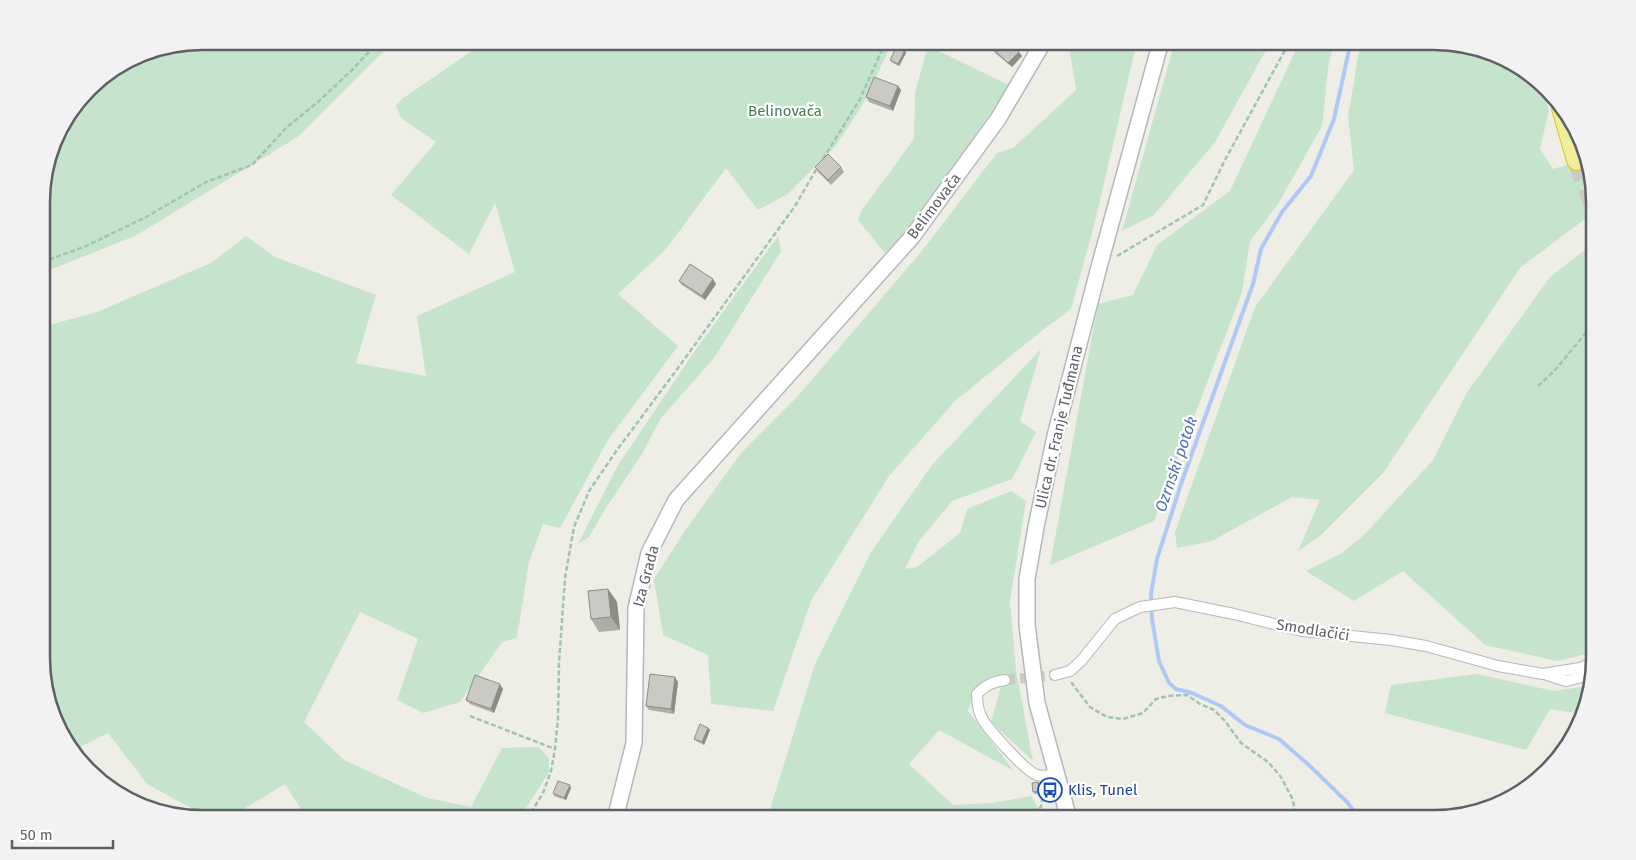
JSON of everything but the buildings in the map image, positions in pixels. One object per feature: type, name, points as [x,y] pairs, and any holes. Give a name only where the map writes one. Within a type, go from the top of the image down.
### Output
[{"type":"highway","points":[[1569,134],[1577,160]]},
{"type":"street","name":"Belimovača","points":[[805,356],[912,237],[998,118],[1039,50]]},
{"type":"street","name":"Ulica dr. Franje Tuđmana","points":[[1065,810],[1050,775],[1031,663],[1027,579],[1055,436],[1159,50]]},
{"type":"street","name":"Iza Grada","points":[[617,810],[634,743],[636,608],[649,553],[676,500],[805,356]]},
{"type":"street","name":"Smodlačići","points":[[1070,671],[1081,661],[1115,619],[1140,607],[1175,602],[1302,631],[1391,640],[1426,646],[1498,666],[1543,674],[1586,666]]},
{"type":"street","points":[[1055,675],[1070,671]]},
{"type":"street","points":[[1543,674],[1566,681],[1585,676]]},
{"type":"street","points":[[1005,680],[985,685],[977,694],[977,704],[982,718],[1026,769],[1037,775],[1050,775]]},
{"type":"path","points":[[50,259],[84,247],[148,216],[206,182],[252,165],[286,128],[332,89],[370,50]]},
{"type":"path","points":[[533,810],[543,793],[556,749],[559,663],[565,578],[574,527],[589,491],[616,450],[795,206],[860,99],[882,50]]},
{"type":"path","points":[[1099,267],[1144,238],[1203,205],[1225,160],[1285,50]]},
{"type":"path","points":[[1538,386],[1555,370],[1586,333]]},
{"type":"path","points":[[1070,671],[1070,679],[1090,707],[1107,717],[1123,719],[1143,713],[1156,699],[1168,696],[1187,695],[1200,704],[1214,710],[1225,721],[1241,743],[1268,762],[1281,777],[1292,798],[1295,810]]},
{"type":"path","points":[[470,716],[556,749]]},
{"type":"path","points":[[1035,810],[1041,807],[1050,775]]},
{"type":"green space","points":[[192,50],[385,50],[299,136],[135,236],[50,270],[50,192],[55,163],[62,144],[70,126],[88,102],[102,88],[126,70],[163,55]]},
{"type":"green space","name":"Belinovača","points":[[473,50],[889,50],[863,104],[837,144],[788,194],[758,210],[726,168],[666,249],[618,294],[678,346],[608,440],[560,528],[543,524],[529,562],[517,638],[502,642],[460,702],[423,713],[397,700],[418,639],[360,612],[304,722],[344,760],[427,798],[471,807],[502,748],[539,747],[549,758],[549,772],[525,810],[301,810],[285,784],[242,810],[194,810],[147,784],[108,733],[79,748],[70,734],[55,697],[51,678],[50,658],[50,325],[97,312],[211,263],[246,236],[275,257],[376,295],[356,363],[426,376],[417,316],[515,272],[495,203],[469,254],[391,195],[436,142],[401,118],[396,106],[402,99]]},
{"type":"green space","points":[[927,50],[936,50],[1009,85],[903,234],[885,253],[858,220],[862,210],[914,139],[915,93]]},
{"type":"green space","points":[[1069,50],[1135,50],[1095,222],[1071,309],[955,401],[889,476],[811,601],[773,711],[711,704],[708,655],[663,635],[654,579],[684,532],[741,453],[798,396],[921,252],[997,153],[1013,148],[1076,90]]},
{"type":"green space","points":[[1172,50],[1266,50],[1215,142],[1154,215],[1122,231]]},
{"type":"green space","points":[[1296,50],[1332,50],[1329,61],[1322,126],[1278,204],[1250,241],[1242,292],[1154,521],[1050,565],[1098,304],[1133,295],[1157,245],[1230,191]]},
{"type":"green space","points":[[1359,50],[1444,50],[1483,58],[1518,76],[1546,100],[1549,110],[1540,149],[1553,169],[1580,161],[1585,182],[1586,218],[1520,268],[1383,473],[1320,536],[1298,551],[1320,500],[1292,497],[1212,541],[1177,548],[1175,532],[1255,307],[1354,170],[1348,117]]},
{"type":"green space","points":[[778,236],[781,251],[714,358],[661,418],[642,454],[589,537],[578,544],[617,467],[694,352]]},
{"type":"green space","points":[[1586,249],[1586,654],[1557,661],[1485,645],[1403,571],[1354,601],[1306,571],[1342,553],[1364,535],[1433,460],[1466,394],[1550,277]]},
{"type":"green space","points":[[1041,349],[1020,421],[1036,432],[1012,479],[952,501],[919,541],[905,569],[917,567],[960,533],[967,509],[1011,491],[1026,501],[1010,601],[1016,670],[1033,761],[991,722],[1004,677],[989,681],[979,687],[973,696],[968,711],[1014,771],[939,730],[909,764],[953,805],[992,803],[1032,796],[1039,810],[770,810],[815,664],[871,552],[932,465]]},
{"type":"green space","points":[[1477,674],[1554,691],[1583,687],[1575,713],[1550,709],[1526,750],[1385,713],[1391,685]]},
{"type":"waterway","name":"Ozrnski potok","points":[[1349,50],[1334,119],[1311,176],[1282,212],[1261,249],[1253,284],[1181,484],[1157,559],[1151,594],[1152,619],[1159,661],[1169,683],[1176,689],[1192,693],[1221,706],[1245,725],[1279,739],[1310,766],[1353,810]]},
{"type":"tunnel","points":[[1577,160],[1585,181]]},
{"type":"tunnel","points":[[1005,680],[1055,675]]},
{"type":"place","name":"Klis, Tunel","points":[[1050,790]]}]
